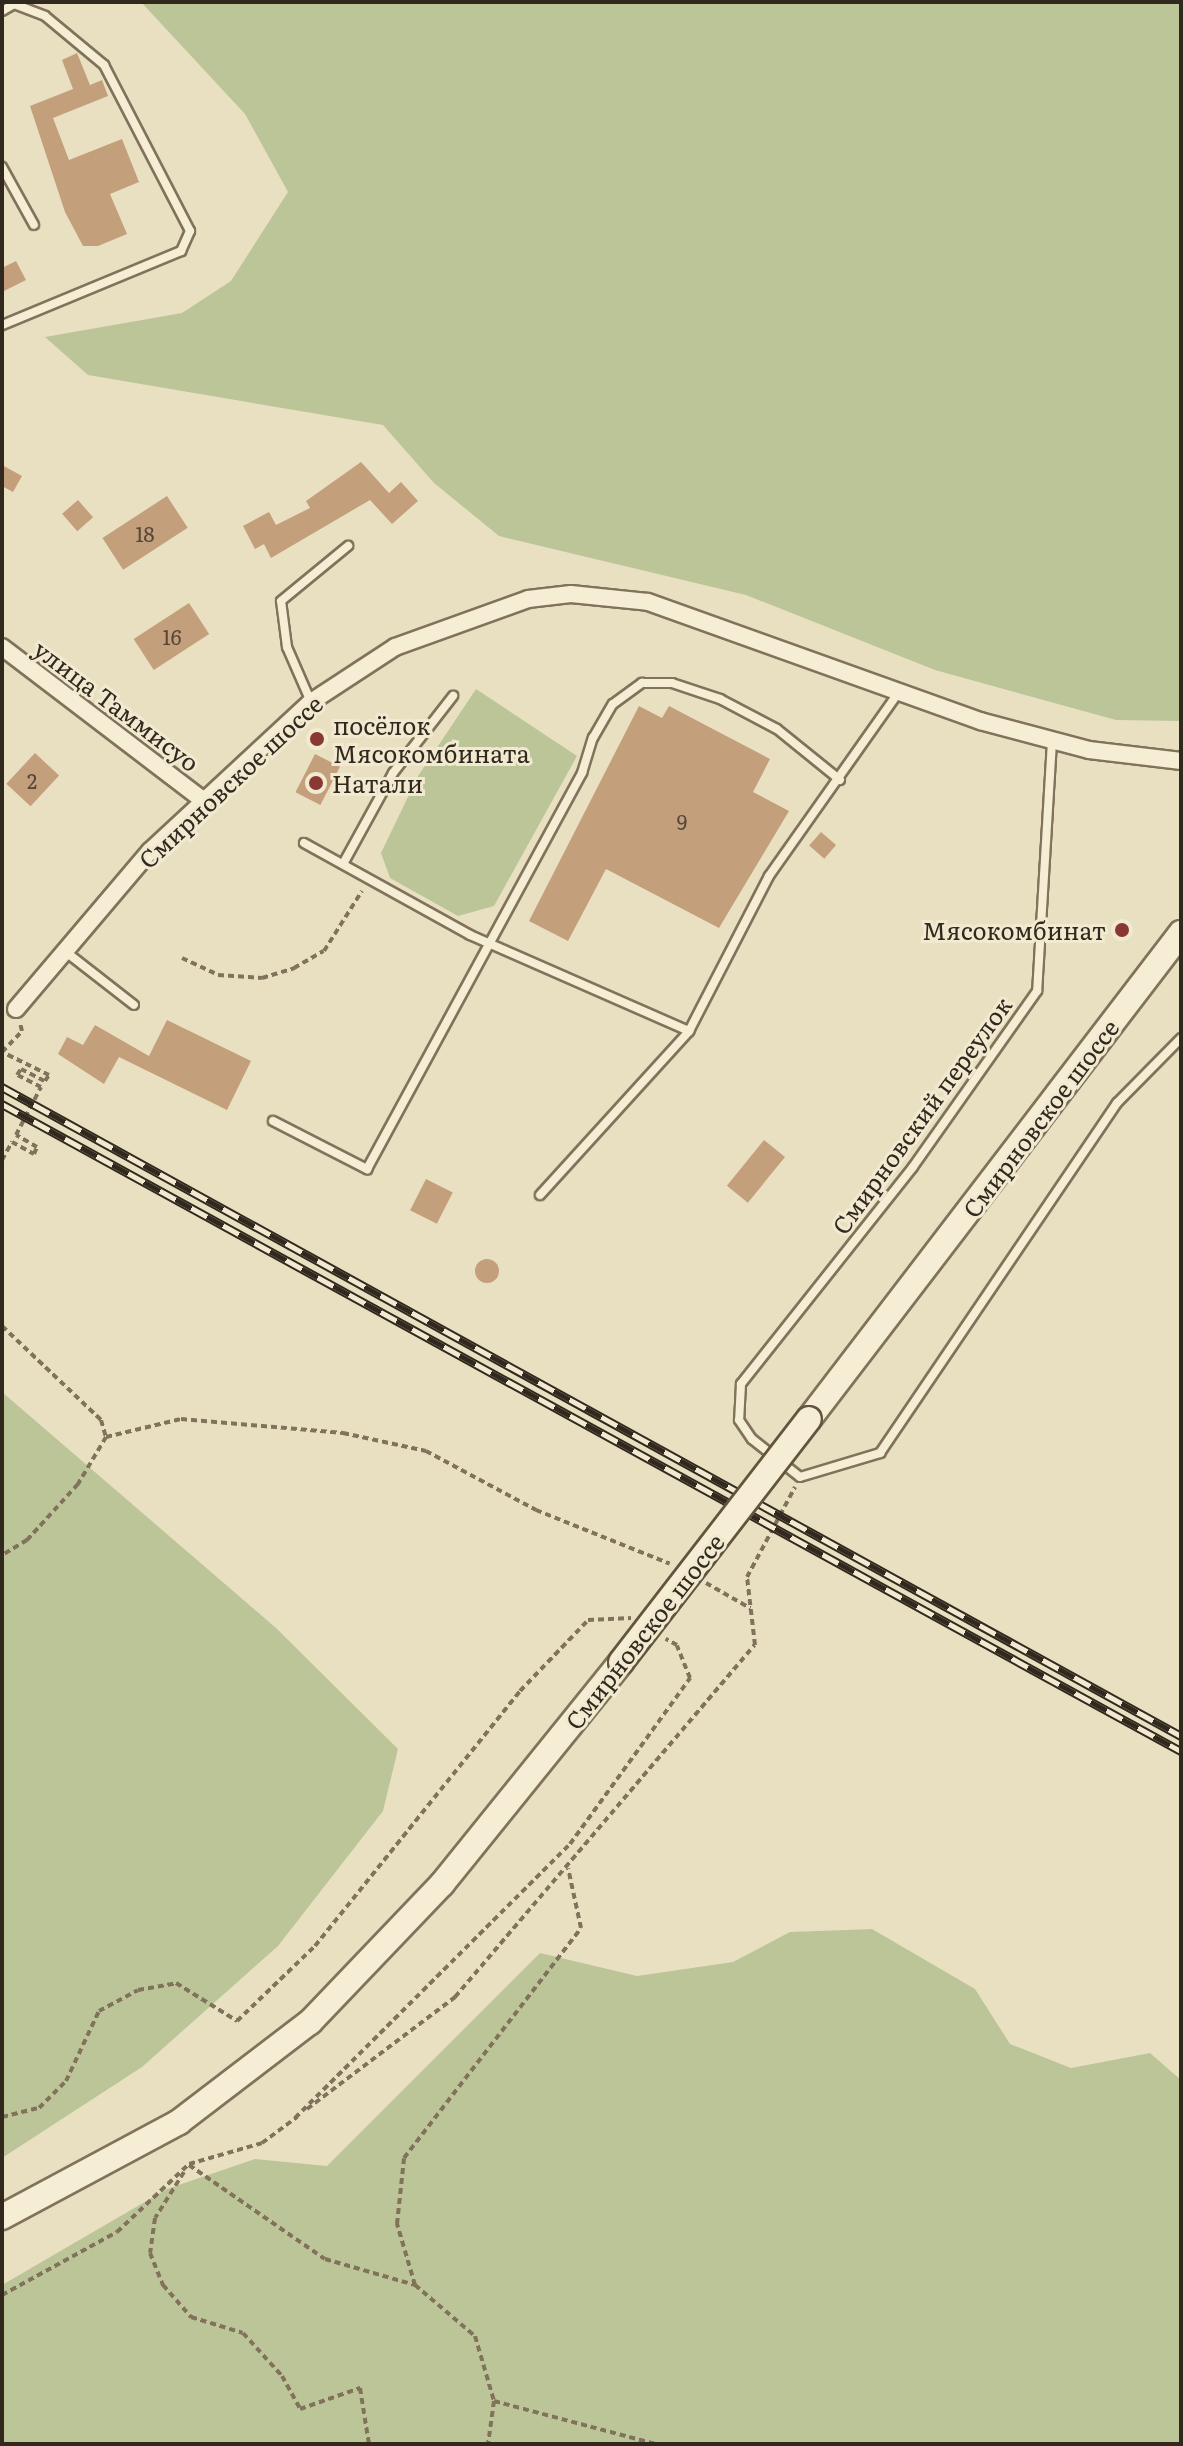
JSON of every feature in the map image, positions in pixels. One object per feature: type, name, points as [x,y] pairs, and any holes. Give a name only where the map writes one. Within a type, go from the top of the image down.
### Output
[{"type":"main road","name":"Смирновское шоссе","points":[[2,2217],[179,2122],[310,2022],[442,1884],[621,1662],[1181,933]]},
{"type":"street","name":"Смирновское шоссе","points":[[16,1009],[203,800],[311,702],[431,630],[528,599],[571,594],[648,602],[898,693],[1052,741],[1181,761]]},
{"type":"street","name":"улица Таммисуо","points":[[2,647],[203,800]]},
{"type":"lane","points":[[2,11],[14,4],[45,16],[104,65],[190,231],[181,251],[2,325]]},
{"type":"lane","points":[[2,167],[34,225]]},
{"type":"lane","points":[[311,702],[287,647],[281,601],[348,546]]},
{"type":"lane","points":[[273,1121],[367,1169],[492,945],[593,738],[613,704],[642,683],[672,683],[720,699],[777,729],[840,780]]},
{"type":"lane","points":[[540,1195],[689,1031],[769,876],[840,780],[898,693]]},
{"type":"lane","points":[[343,864],[393,773],[453,696]]},
{"type":"lane","name":"Смирновский переулок","points":[[800,1477],[739,1420],[741,1384],[913,1167],[1037,991],[1052,741]]},
{"type":"lane","points":[[304,843],[492,945],[689,1031]]},
{"type":"lane","points":[[66,952],[134,1005]]},
{"type":"lane","points":[[800,1477],[880,1453],[1117,1103],[1181,1038]]},
{"type":"path","points":[[182,958],[218,975],[262,978],[294,968],[324,951],[369,879]]},
{"type":"path","points":[[2,1160],[12,1142],[34,1154],[37,1147],[16,1135],[41,1087],[17,1075],[21,1069],[45,1081],[49,1075],[2,1052],[22,1031]]},
{"type":"path","points":[[2,1326],[101,1420],[106,1437],[102,1455],[78,1484],[27,1540],[2,1555]]},
{"type":"path","points":[[106,1437],[181,1419],[343,1433],[426,1451],[536,1510],[681,1570]]},
{"type":"path","points":[[2,2295],[117,2232],[189,2164],[262,2143],[455,1997],[755,1645],[747,1577],[800,1477]]},
{"type":"path","points":[[695,1578],[750,1608]]},
{"type":"path","points":[[2,2117],[39,2108],[66,2081],[99,2011],[138,1990],[176,1983],[237,2021],[315,1946],[520,1691],[588,1620],[627,1616],[639,1623]]},
{"type":"path","points":[[295,2118],[570,1844],[690,1678],[677,1645],[652,1630]]},
{"type":"path","points":[[415,2285],[397,2224],[404,2158],[472,2061],[581,1928],[568,1868]]},
{"type":"path","points":[[189,2164],[325,2259],[415,2285],[475,2336],[494,2401],[488,2444]]},
{"type":"path","points":[[189,2164],[155,2218],[150,2253],[163,2285],[191,2317],[243,2333],[282,2376],[300,2409],[360,2388],[369,2444]]},
{"type":"path","points":[[494,2401],[656,2444]]},
{"type":"green space","points":[[141,2],[1181,2],[1181,721],[1116,720],[935,670],[746,595],[499,536],[434,483],[383,425],[88,375],[45,337],[182,313],[231,281],[288,192],[245,114]]},
{"type":"green space","points":[[476,689],[577,756],[494,906],[458,916],[390,878],[381,853],[418,776]]},
{"type":"green space","points":[[2,1392],[276,1628],[398,1749],[383,1811],[278,1946],[142,2067],[2,2158]]},
{"type":"green space","points":[[872,1929],[975,1989],[1010,2044],[1071,2068],[1150,2053],[1181,2080],[1181,2444],[2,2444],[2,2285],[167,2189],[255,2159],[327,2166],[540,1953],[637,1976],[733,1962],[790,1932]]},
{"type":"building","points":[[77,53],[90,85],[102,80],[108,96],[53,118],[69,160],[122,139],[139,182],[110,194],[127,234],[98,246],[83,246],[65,212],[30,106],[73,89],[62,60]]},
{"type":"building","points":[[16,261],[26,280],[2,292],[2,268]]},
{"type":"building","points":[[361,462],[389,493],[401,482],[418,501],[392,524],[370,500],[271,558],[264,544],[255,549],[243,526],[269,512],[276,525],[310,508],[306,501]]},
{"type":"building","points":[[2,465],[22,476],[13,492],[2,486]]},
{"type":"building","points":[[167,496],[188,528],[123,570],[102,538]]},
{"type":"building","points":[[78,500],[93,517],[77,531],[62,514]]},
{"type":"building","points":[[189,603],[209,634],[154,670],[134,639]]},
{"type":"building","points":[[639,706],[662,718],[669,706],[770,759],[753,792],[789,811],[719,928],[606,869],[568,941],[529,921]]},
{"type":"building","points":[[35,753],[59,776],[30,806],[6,784]]},
{"type":"building","name":"Натали","points":[[315,754],[340,767],[320,805],[295,792]]},
{"type":"building","points":[[821,832],[836,845],[824,859],[809,846]]},
{"type":"building","points":[[167,1020],[251,1061],[227,1110],[119,1057],[104,1084],[58,1054],[67,1037],[83,1045],[95,1025],[149,1056]]},
{"type":"building","points":[[764,1140],[785,1157],[748,1203],[727,1186]]},
{"type":"building","points":[[426,1179],[453,1193],[437,1224],[410,1210]]},
{"type":"building","points":[[487,1259],[495,1263],[499,1271],[495,1279],[487,1283],[479,1279],[475,1271],[479,1263]]},
{"type":"railway","points":[[2,1087],[1181,1736]]},
{"type":"railway","points":[[2,1104],[1181,1751]]},
{"type":"place","name":"посёлок Мясокомбината","points":[[317,739]]},
{"type":"place","name":"Натали","points":[[316,783]]},
{"type":"place","name":"Мясокомбинат","points":[[1122,930]]}]
